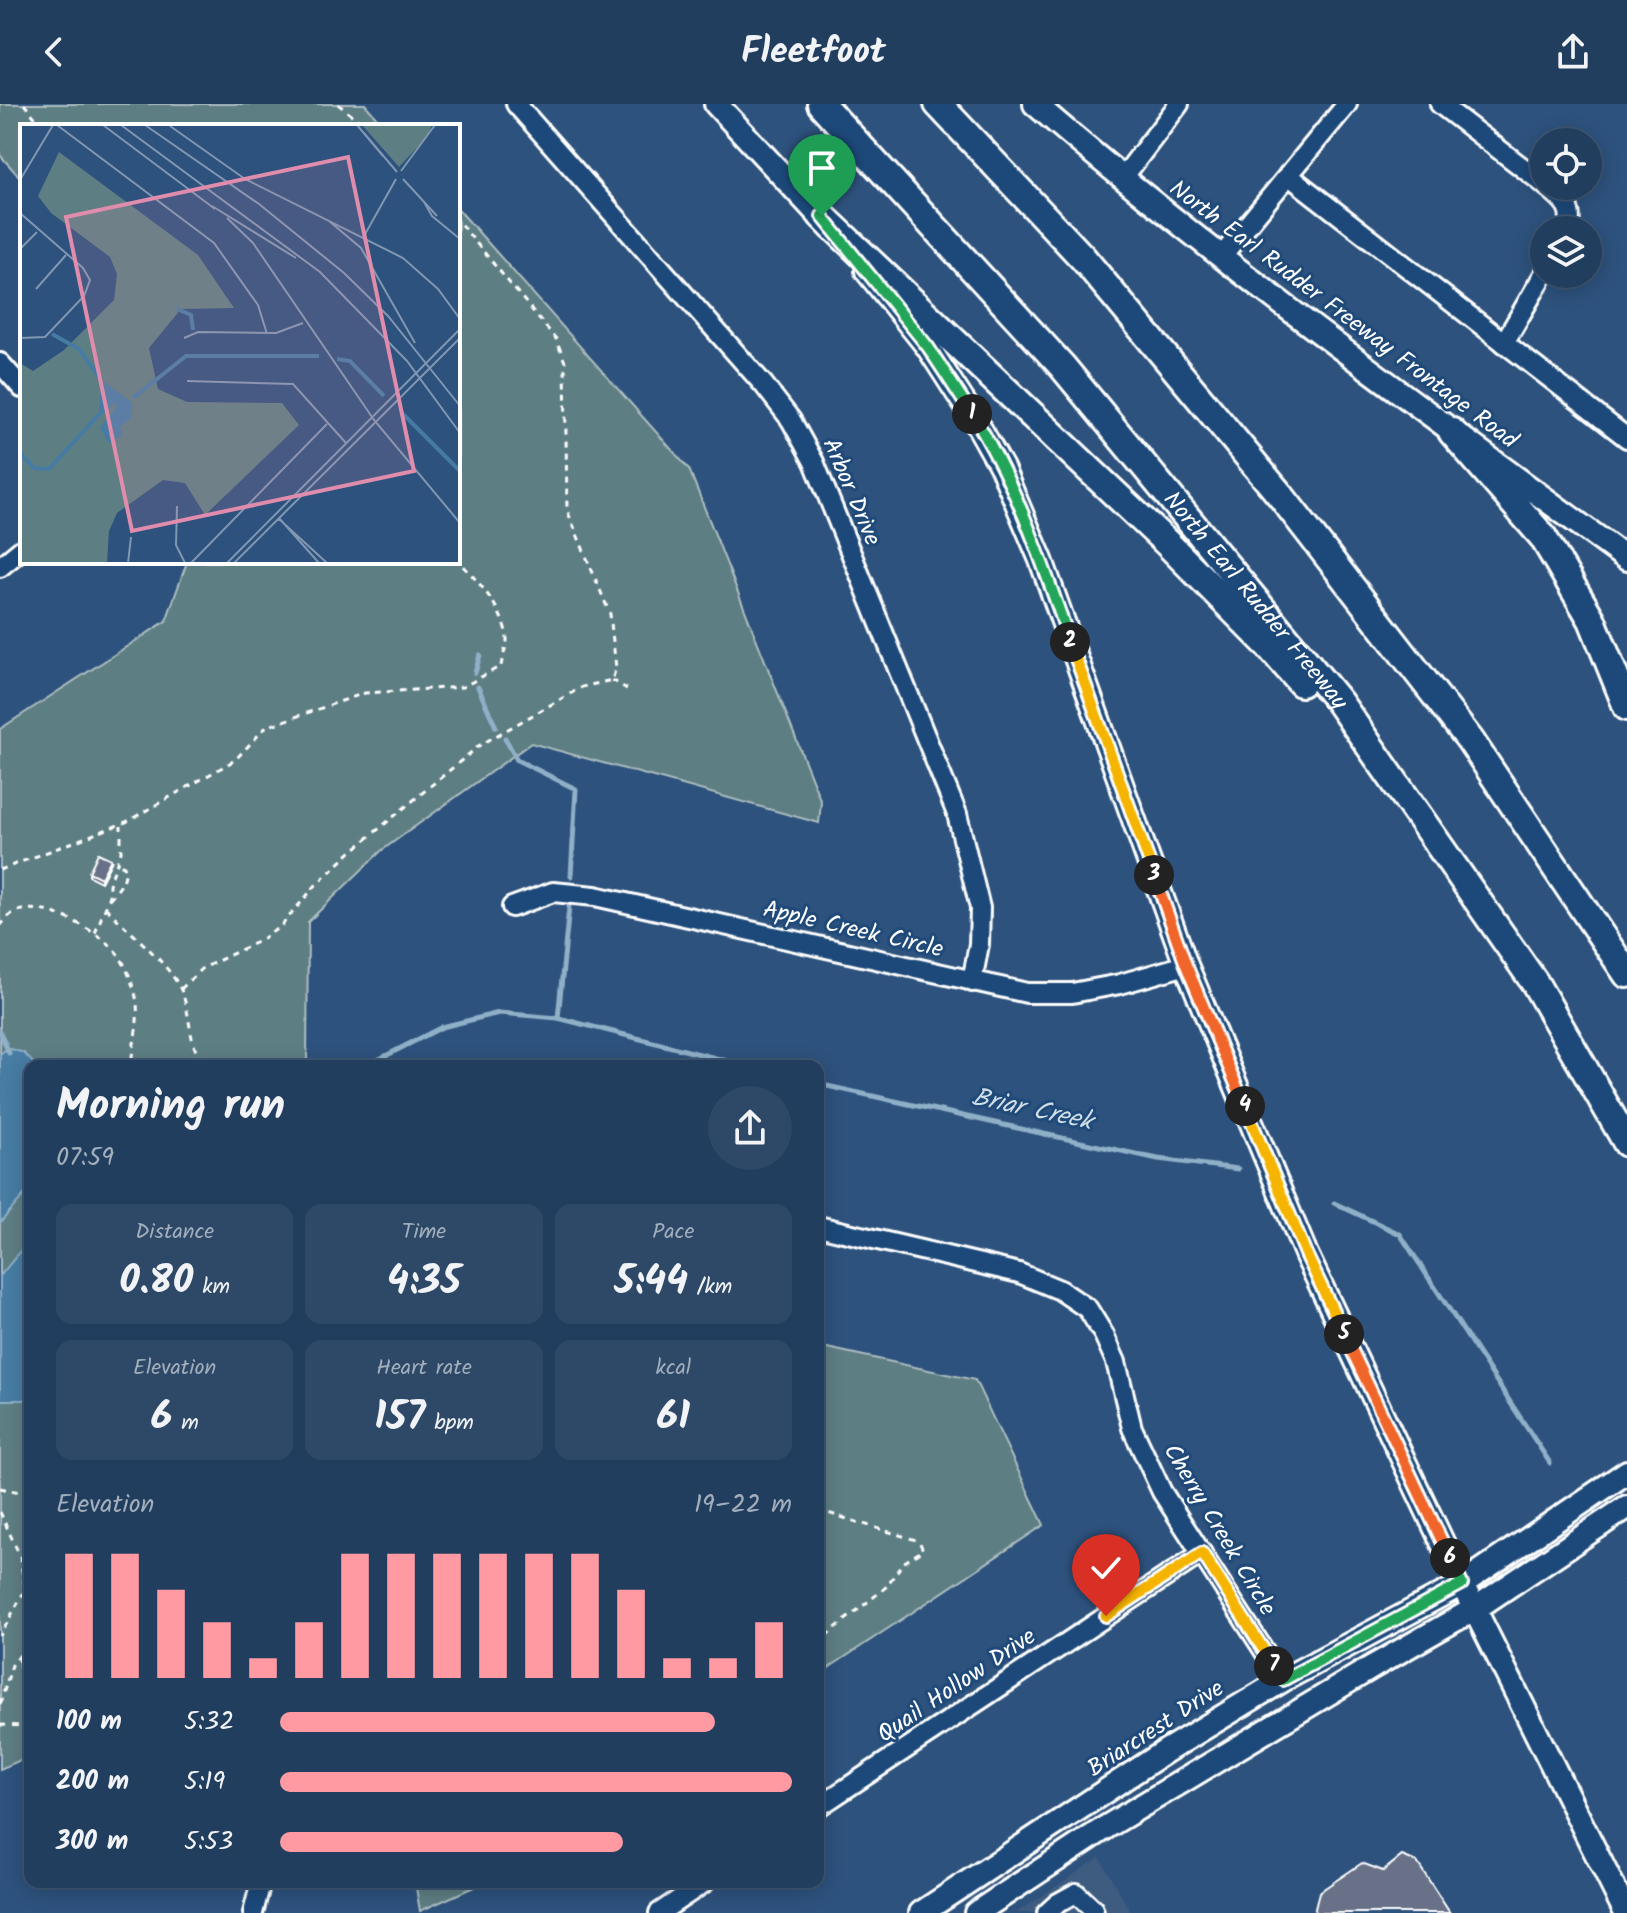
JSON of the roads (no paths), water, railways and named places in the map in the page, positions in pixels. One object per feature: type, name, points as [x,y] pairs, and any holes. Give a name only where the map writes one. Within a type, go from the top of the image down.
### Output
[{"type":"highway","name":"North Earl Rudder Freeway","points":[[821,104],[1062,366],[1339,702],[1535,983],[1627,1143]]},
{"type":"highway","points":[[938,104],[1083,258],[1281,496],[1470,740],[1627,974]]},
{"type":"highway","points":[[822,216],[1168,544],[1268,645],[1431,834]]},
{"type":"highway","points":[[1452,432],[1543,537],[1592,620],[1627,707]]},
{"type":"main road","points":[[716,104],[822,216],[928,347],[1002,468],[1041,560],[1186,965],[1306,1254],[1462,1584],[1626,1913]]},
{"type":"main road","name":"North Earl Rudder Freeway Frontage Road","points":[[1035,104],[1122,179],[1221,257],[1452,432],[1627,559]]},
{"type":"main road","name":"Briarcrest Drive","points":[[921,1913],[1166,1751],[1283,1680],[1462,1584],[1627,1472]]},
{"type":"main road","points":[[976,1913],[1108,1826],[1476,1608],[1627,1507]]},
{"type":"street","name":"Arbor Drive","points":[[516,104],[764,385],[791,420],[814,462],[957,814],[980,908],[979,944],[972,982]]},
{"type":"street","points":[[1122,179],[1179,104]]},
{"type":"street","points":[[1221,257],[1347,104]]},
{"type":"street","points":[[1440,104],[1530,173]]},
{"type":"street","points":[[1288,175],[1627,438]]},
{"type":"street","points":[[1560,200],[1571,216]]},
{"type":"street","points":[[1504,343],[1536,288]]},
{"type":"street","points":[[0,363],[20,386]]},
{"type":"street","points":[[0,567],[20,551]]},
{"type":"street","name":"Apple Creek Circle","points":[[512,907],[553,892],[595,896],[1027,993],[1072,993],[1120,984],[1186,965]]},
{"type":"street","name":"Cherry Creek Circle","points":[[824,1227],[1019,1273],[1060,1290],[1088,1309],[1116,1362],[1132,1428],[1146,1461],[1283,1680]]},
{"type":"street","name":"Quail Hollow Drive","points":[[824,1803],[1202,1553]]},
{"type":"street","points":[[253,1913],[259,1888]]},
{"type":"street","points":[[659,1913],[696,1888]]},
{"type":"street","points":[[1047,1913],[1076,1893],[1094,1913]]},
{"type":"waterway","points":[[475,673],[480,655]]},
{"type":"waterway","points":[[478,687],[496,727]]},
{"type":"waterway","points":[[505,738],[517,760],[576,789],[571,876]]},
{"type":"waterway","points":[[558,1018],[569,907]]},
{"type":"waterway","name":"Briar Creek","points":[[378,1060],[442,1027],[499,1013],[558,1018],[723,1060]]},
{"type":"waterway","points":[[0,1032],[9,1053]]},
{"type":"waterway","name":"Briar Creek","points":[[824,1085],[1158,1159],[1238,1169]]},
{"type":"waterway","name":"Briar Creek","points":[[1334,1203],[1400,1234],[1550,1463]]}]
